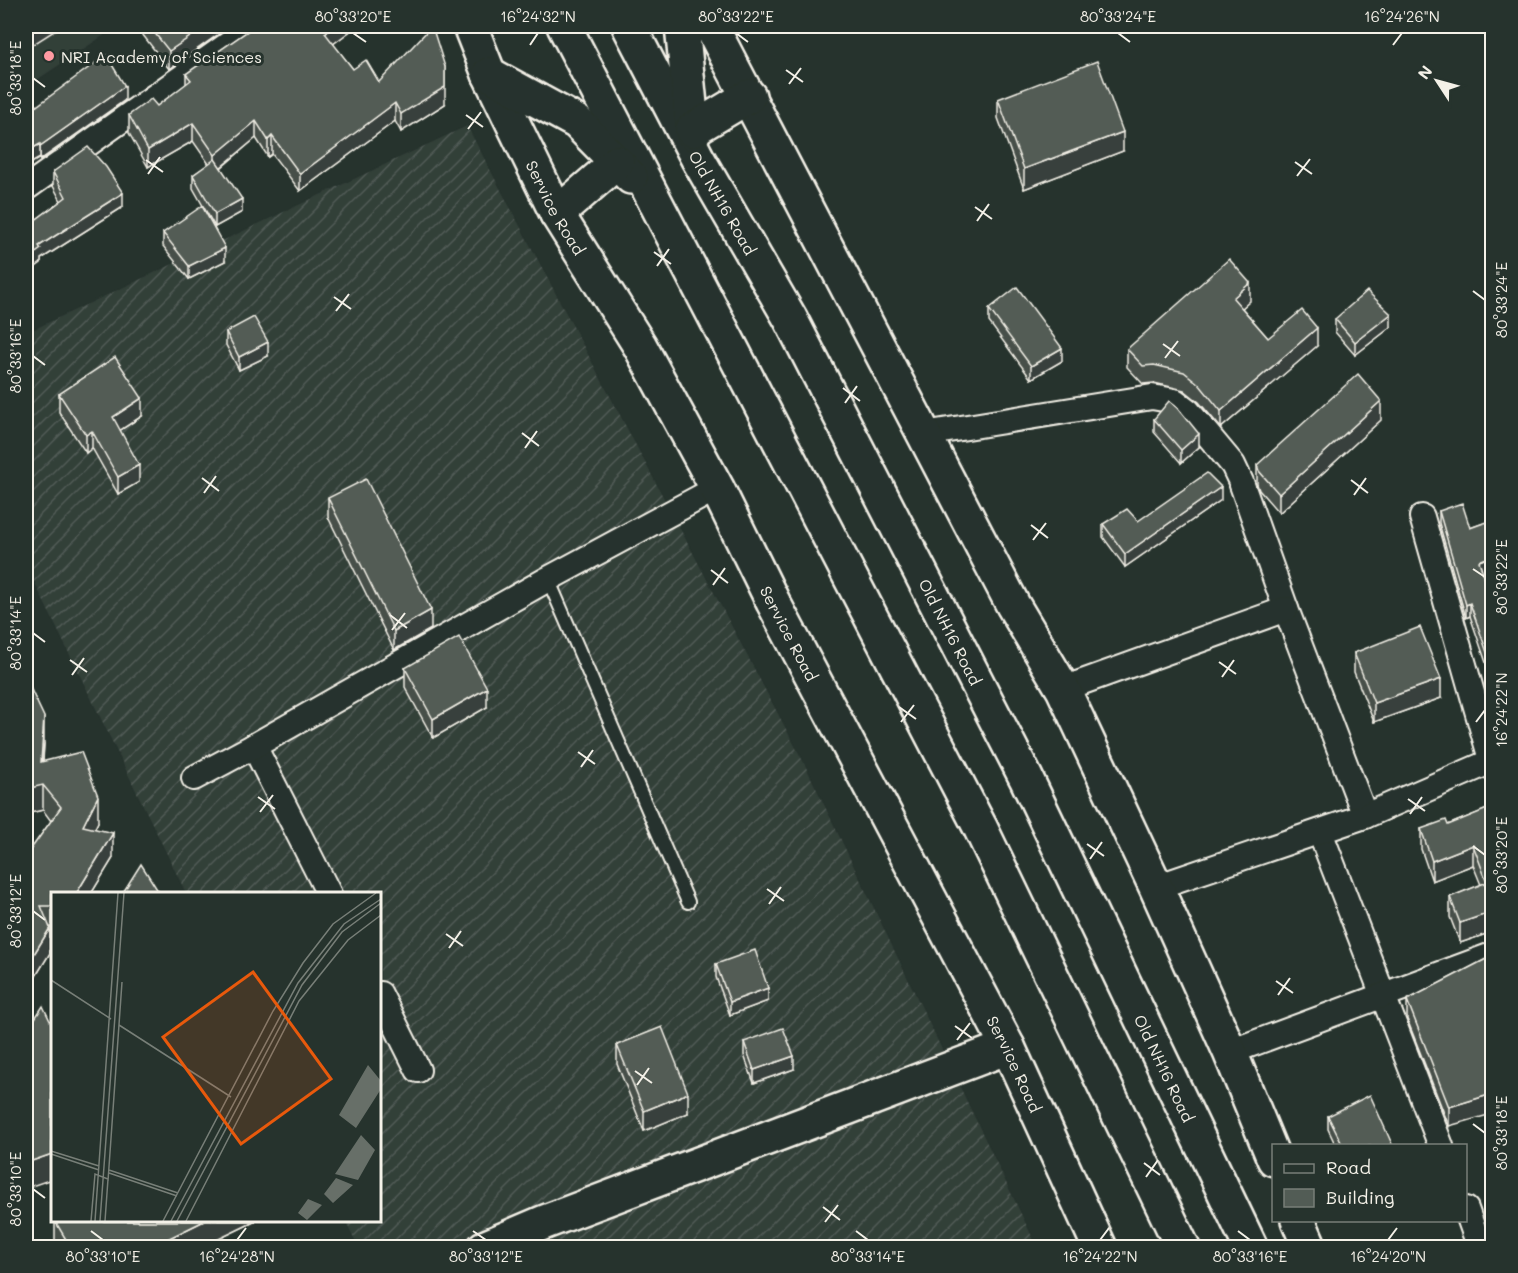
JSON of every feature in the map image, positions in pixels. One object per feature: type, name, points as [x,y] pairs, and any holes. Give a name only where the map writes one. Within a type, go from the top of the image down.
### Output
[{"type":"street","points":[[26,188],[255,26]]},
{"type":"street","name":"Service Road","points":[[470,26],[489,74],[557,214],[640,346],[717,488],[773,602],[1008,1047],[1100,1248]]},
{"type":"street","points":[[564,26],[980,827],[1183,1248]]},
{"type":"street","name":"Old NH16 Road","points":[[629,26],[790,318],[1026,778],[1251,1248]]},
{"type":"street","points":[[682,26],[695,144]]},
{"type":"street","points":[[711,26],[1013,605],[1063,689],[1156,887],[1230,1052],[1272,1154]]},
{"type":"street","points":[[489,74],[577,122],[656,201]]},
{"type":"street","points":[[695,144],[749,96]]},
{"type":"street","points":[[557,214],[617,162]]},
{"type":"street","points":[[924,434],[1152,397],[1175,401],[1188,411],[1233,465],[1241,482],[1286,609],[1365,816]]},
{"type":"street","points":[[194,778],[254,747],[548,579],[717,488]]},
{"type":"street","points":[[1156,887],[1365,816],[1492,762],[1422,517]]},
{"type":"street","points":[[1063,689],[1286,609]]},
{"type":"street","points":[[254,747],[327,892]]},
{"type":"street","points":[[1320,832],[1440,1144]]},
{"type":"street","points":[[1230,1052],[1492,955]]},
{"type":"street","points":[[381,996],[418,1070]]},
{"type":"street","points":[[484,1248],[545,1222],[1008,1047]]},
{"type":"street","points":[[1467,1212],[1480,1248]]},
{"type":"street","points":[[1299,1222],[1310,1248]]},
{"type":"lane","points":[[548,579],[688,902]]},
{"type":"shaded area","name":"NRI Academy of Sciences","points":[[26,26],[118,26],[26,87]]},
{"type":"shaded area","points":[[467,126],[804,763],[1037,1247],[358,1247],[346,1222],[381,1222],[381,892],[186,892],[26,565],[26,333]]},
{"type":"building","points":[[149,26],[206,26],[169,51]]},
{"type":"building","points":[[255,26],[335,26],[325,33],[353,69],[366,60],[379,82],[432,26],[445,67],[445,87],[401,114],[395,103],[300,174],[272,136],[268,140],[256,121],[215,155],[193,123],[148,150],[129,115],[151,99],[157,106],[191,80],[186,74]]},
{"type":"building","points":[[106,55],[125,86],[40,146],[40,144],[26,152],[26,114]]},
{"type":"building","points":[[1097,61],[1123,132],[1024,169],[998,99]]},
{"type":"building","points":[[88,147],[106,167],[123,193],[39,246],[41,249],[26,260],[26,227],[66,197],[53,172]]},
{"type":"building","points":[[215,159],[242,199],[215,214],[193,175]]},
{"type":"building","points":[[202,206],[225,248],[189,266],[163,233]]},
{"type":"building","points":[[1229,259],[1250,283],[1233,298],[1268,338],[1302,310],[1317,328],[1221,411],[1199,384],[1184,372],[1154,365],[1143,366],[1127,349]]},
{"type":"building","points":[[1017,287],[1062,348],[1031,366],[989,309]]},
{"type":"building","points":[[1367,291],[1391,314],[1355,342],[1335,319]]},
{"type":"building","points":[[254,317],[268,342],[239,357],[226,332]]},
{"type":"building","points":[[115,357],[142,398],[113,417],[139,465],[118,477],[92,431],[86,435],[59,394]]},
{"type":"building","points":[[1358,374],[1381,401],[1279,494],[1259,471],[1257,465]]},
{"type":"building","points":[[1169,401],[1178,408],[1199,434],[1181,450],[1154,419]]},
{"type":"building","points":[[1207,473],[1221,487],[1125,554],[1103,524],[1127,509],[1138,521]]},
{"type":"building","points":[[366,479],[431,610],[394,631],[328,498]]},
{"type":"building","points":[[1462,503],[1470,528],[1492,520],[1492,556],[1479,561],[1492,602],[1492,667],[1470,603],[1466,605],[1439,511]]},
{"type":"building","points":[[1420,627],[1441,679],[1374,703],[1354,653]]},
{"type":"building","points":[[459,637],[487,688],[433,719],[405,668]]},
{"type":"building","points":[[26,679],[44,717],[41,762],[81,752],[98,796],[83,826],[113,833],[77,892],[51,892],[51,906],[41,906],[50,928],[26,967],[26,845],[31,849],[61,807],[43,785],[26,789]]},
{"type":"building","points":[[1492,807],[1492,912],[1460,923],[1450,897],[1487,882],[1473,845],[1432,861],[1421,829],[1446,820],[1448,825]]},
{"type":"building","points":[[141,864],[159,892],[123,892]]},
{"type":"building","points":[[755,950],[768,988],[730,1002],[716,964]]},
{"type":"building","points":[[1492,956],[1492,1094],[1449,1107],[1407,1000]]},
{"type":"building","points":[[43,1006],[51,1023],[51,1154],[26,1163],[26,1032]]},
{"type":"building","points":[[662,1027],[688,1093],[644,1111],[617,1045]]},
{"type":"building","points":[[783,1028],[794,1056],[754,1070],[744,1042]]},
{"type":"building","points":[[1370,1095],[1392,1144],[1342,1144],[1328,1116]]},
{"type":"building","points":[[56,1222],[202,1222],[149,1248],[71,1248]]},
{"type":"place","name":"NRI Academy of Sciences","points":[[49,56]]}]
